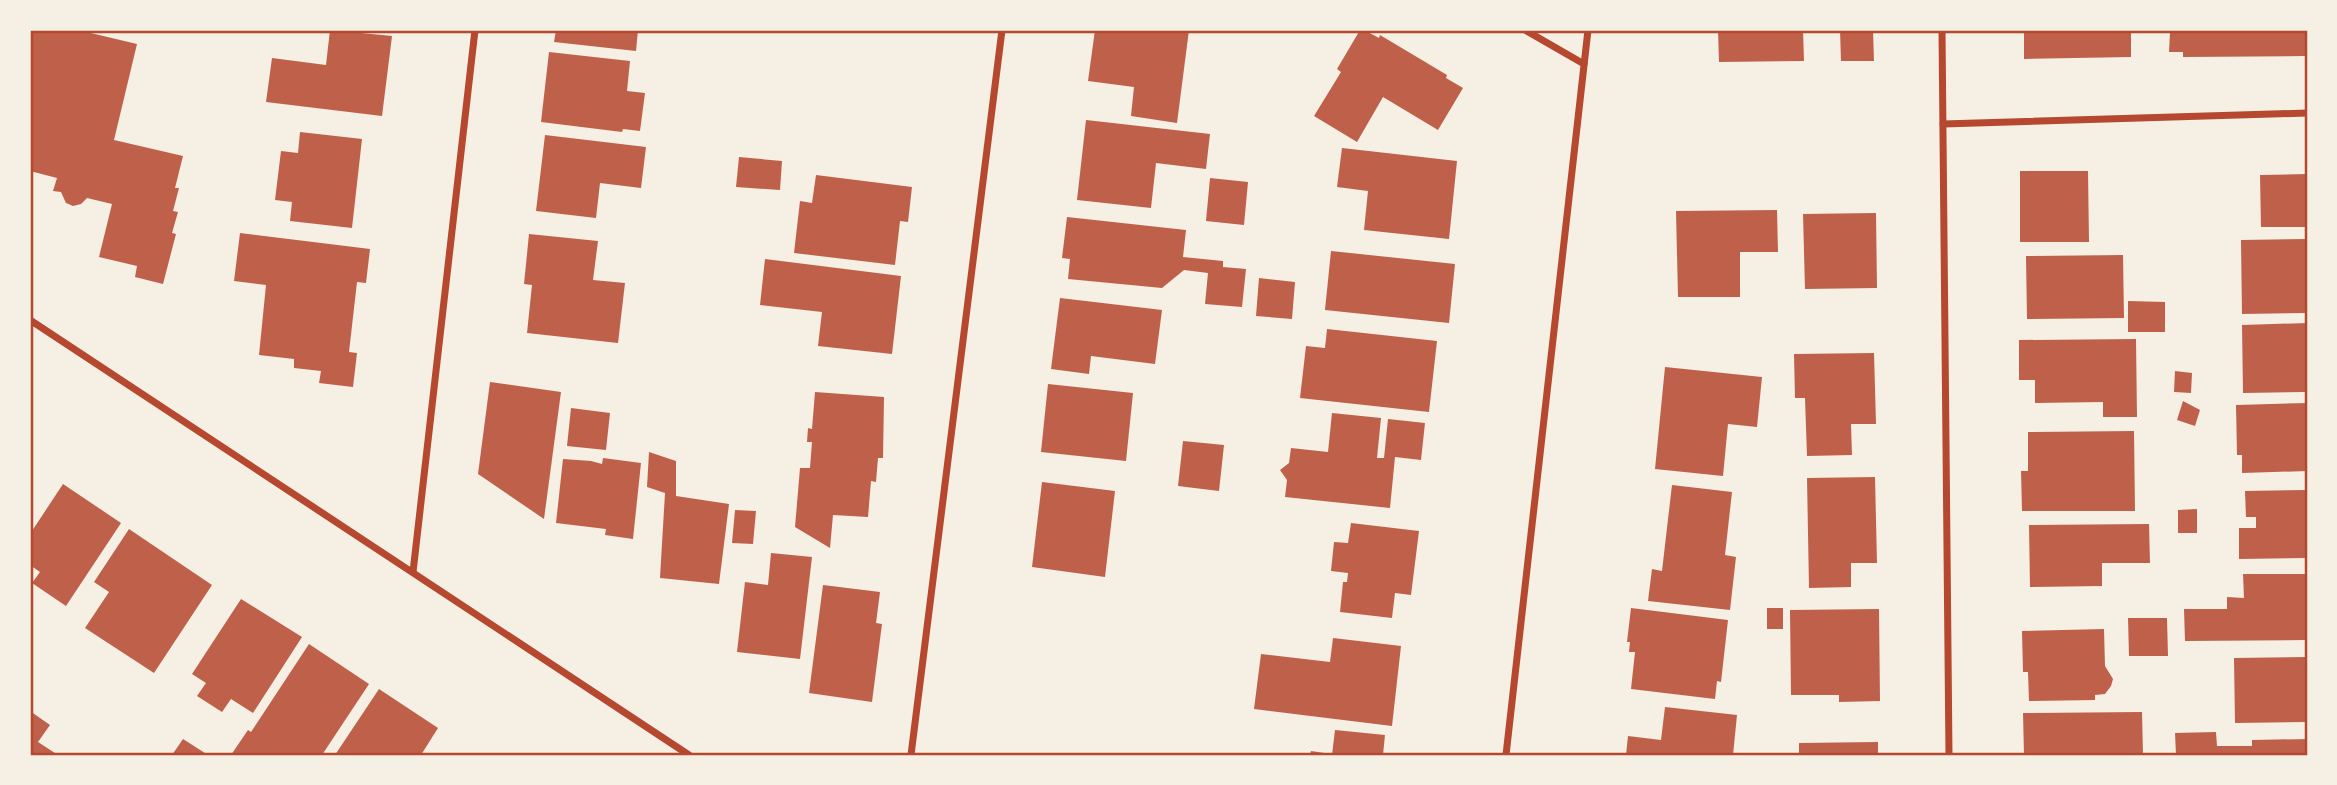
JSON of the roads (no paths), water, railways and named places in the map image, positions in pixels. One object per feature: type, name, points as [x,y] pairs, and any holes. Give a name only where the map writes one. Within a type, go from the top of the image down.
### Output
[{"type":"street","points":[[413,572],[475,30]]},
{"type":"street","points":[[911,755],[1002,30]]},
{"type":"street","points":[[1525,30],[1584,64]]},
{"type":"street","points":[[1507,755],[1588,30]]},
{"type":"street","points":[[1942,30],[1949,755]]},
{"type":"street","points":[[1943,124],[2307,113]]},
{"type":"street","points":[[30,320],[689,755]]}]
